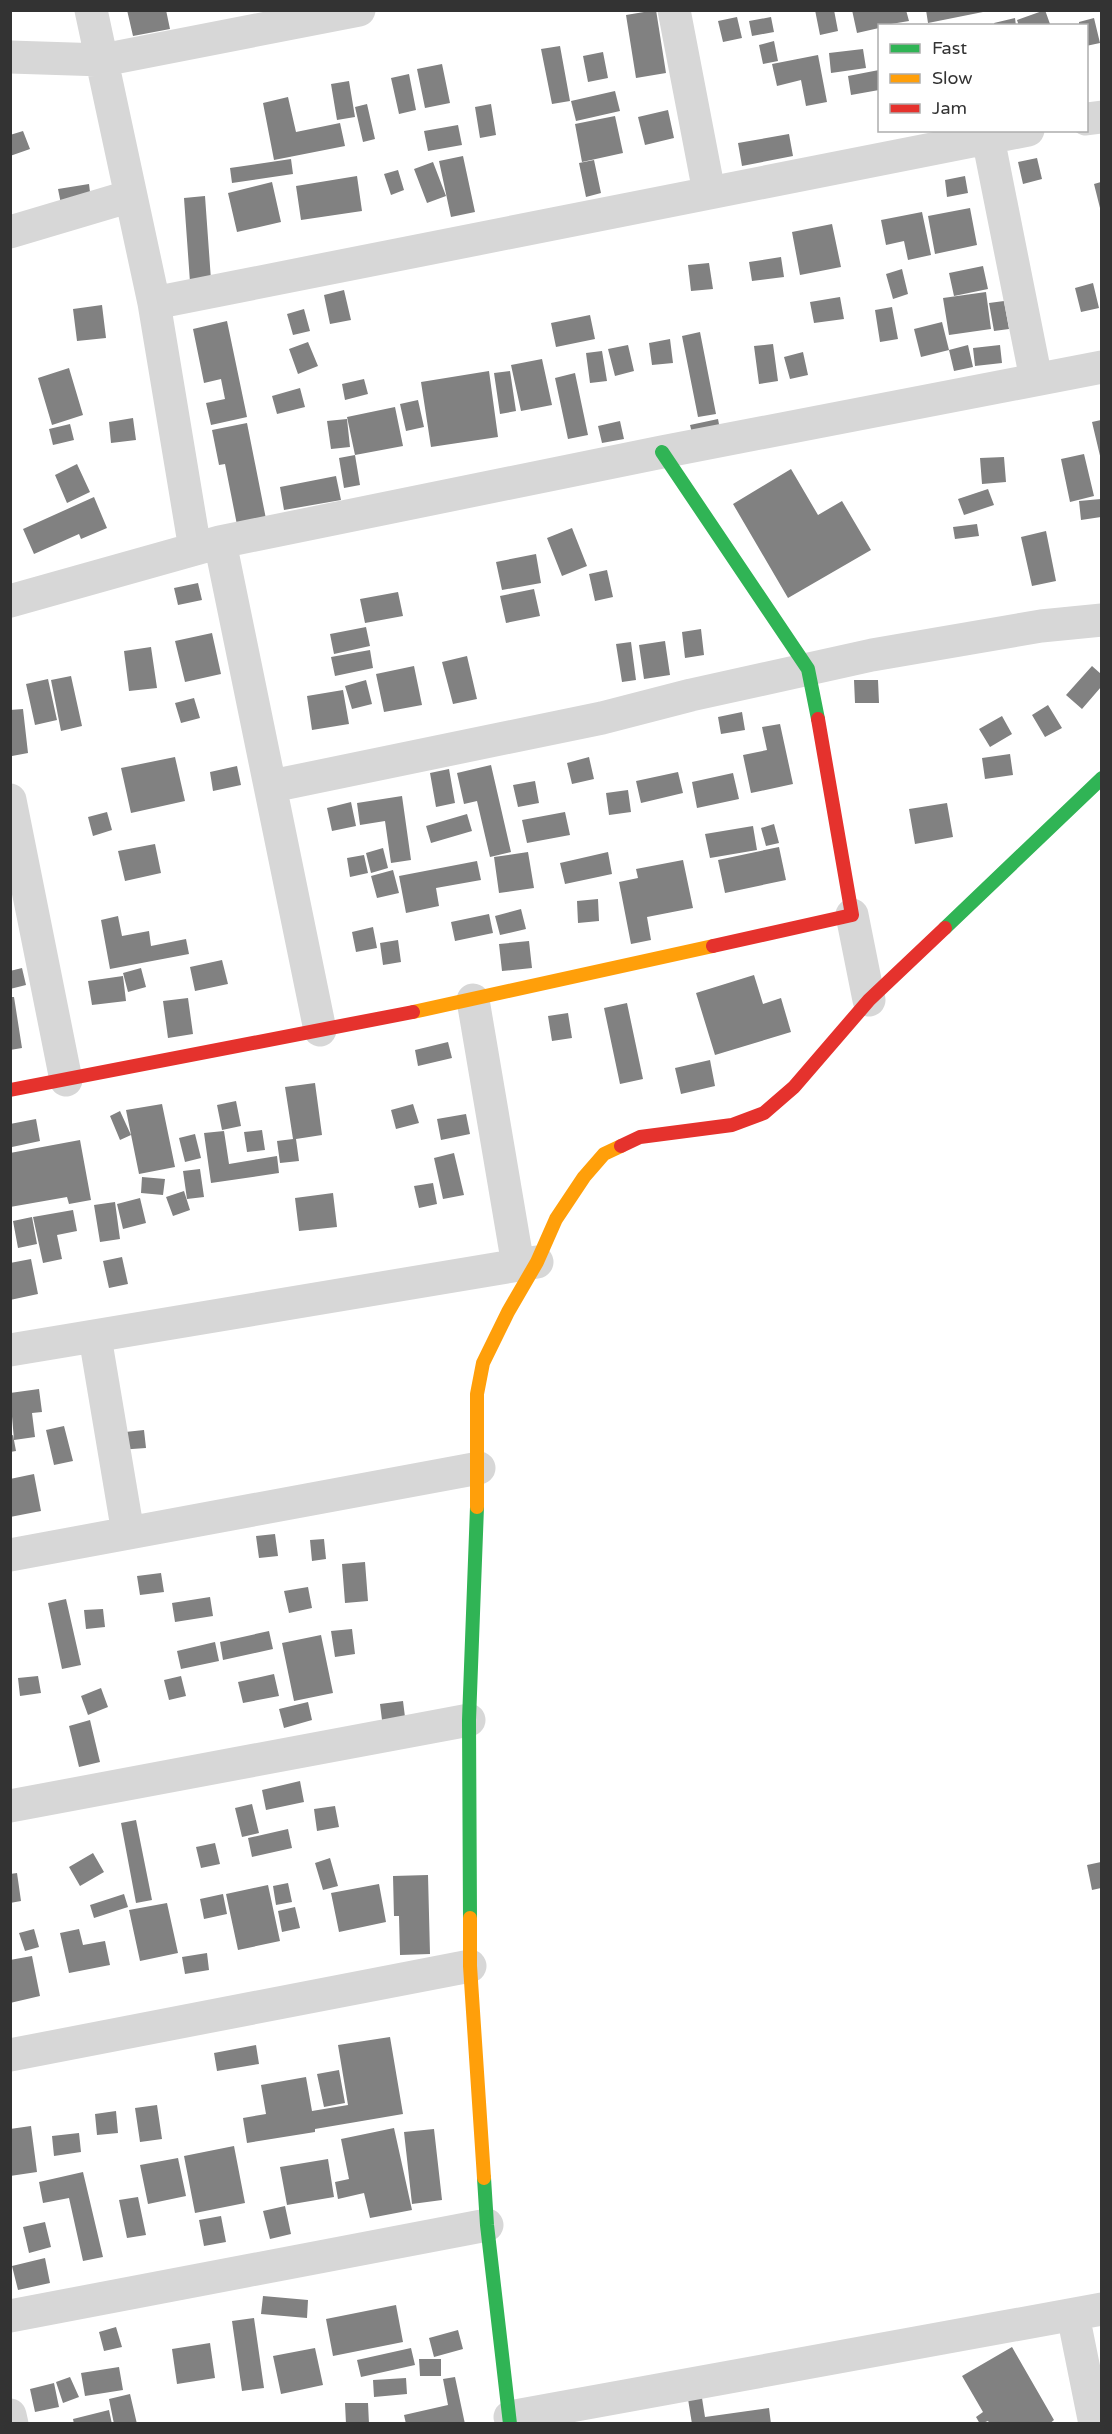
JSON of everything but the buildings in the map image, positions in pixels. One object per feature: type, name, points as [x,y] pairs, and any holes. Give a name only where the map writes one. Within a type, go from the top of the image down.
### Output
[{"type":"street","points":[[91,10],[207,545],[272,786],[320,1030]]},
{"type":"street","points":[[10,57],[103,60],[358,10]]},
{"type":"street","points":[[674,10],[710,192]]},
{"type":"street","points":[[154,303],[1018,132]]},
{"type":"street","points":[[988,138],[1036,379]]},
{"type":"street","points":[[10,232],[131,196]]},
{"type":"street","points":[[10,601],[207,545],[662,452],[1101,367]]},
{"type":"street","points":[[662,452],[808,669],[869,999]]},
{"type":"street","points":[[272,786],[602,718],[691,695],[946,641],[1041,626],[1101,620]]},
{"type":"street","points":[[1095,2424],[1087,2312],[510,2420],[487,2225],[470,1966],[469,1720],[479,1468],[476,1440],[477,1394],[483,1363],[508,1312],[528,1263],[584,1177],[604,1154],[640,1137],[732,1125],[764,1113],[794,1087],[869,999],[1101,778]]},
{"type":"street","points":[[10,800],[21,911],[66,1080]]},
{"type":"street","points":[[10,1090],[473,1000],[852,915]]},
{"type":"street","points":[[473,1000],[528,1263]]},
{"type":"street","points":[[10,1350],[528,1263]]},
{"type":"street","points":[[95,1337],[128,1533]]},
{"type":"street","points":[[10,1555],[479,1468]]},
{"type":"street","points":[[10,1806],[469,1720]]},
{"type":"street","points":[[10,2055],[470,1966]]},
{"type":"street","points":[[10,2316],[487,2225]]},
{"type":"street","points":[[10,2415],[12,2424]]},
{"type":"traffic: fast","points":[[662,452],[808,669],[818,719]]},
{"type":"traffic: fast","points":[[945,928],[1102,778]]},
{"type":"traffic: fast","points":[[470,1918],[469,1720],[477,1507]]},
{"type":"traffic: fast","points":[[484,2178],[487,2225],[510,2424]]},
{"type":"traffic: slow","points":[[413,1012],[713,946]]},
{"type":"traffic: slow","points":[[477,1507],[477,1394],[483,1363],[508,1312],[537,1262],[556,1219],[584,1177],[604,1154],[621,1146]]},
{"type":"traffic: slow","points":[[470,1918],[470,1966],[484,2178]]},
{"type":"traffic: jam","points":[[713,946],[852,915],[818,719]]},
{"type":"traffic: jam","points":[[621,1146],[640,1137],[732,1125],[764,1113],[794,1087],[869,1000],[945,928]]},
{"type":"traffic: jam","points":[[10,1090],[413,1012]]}]
